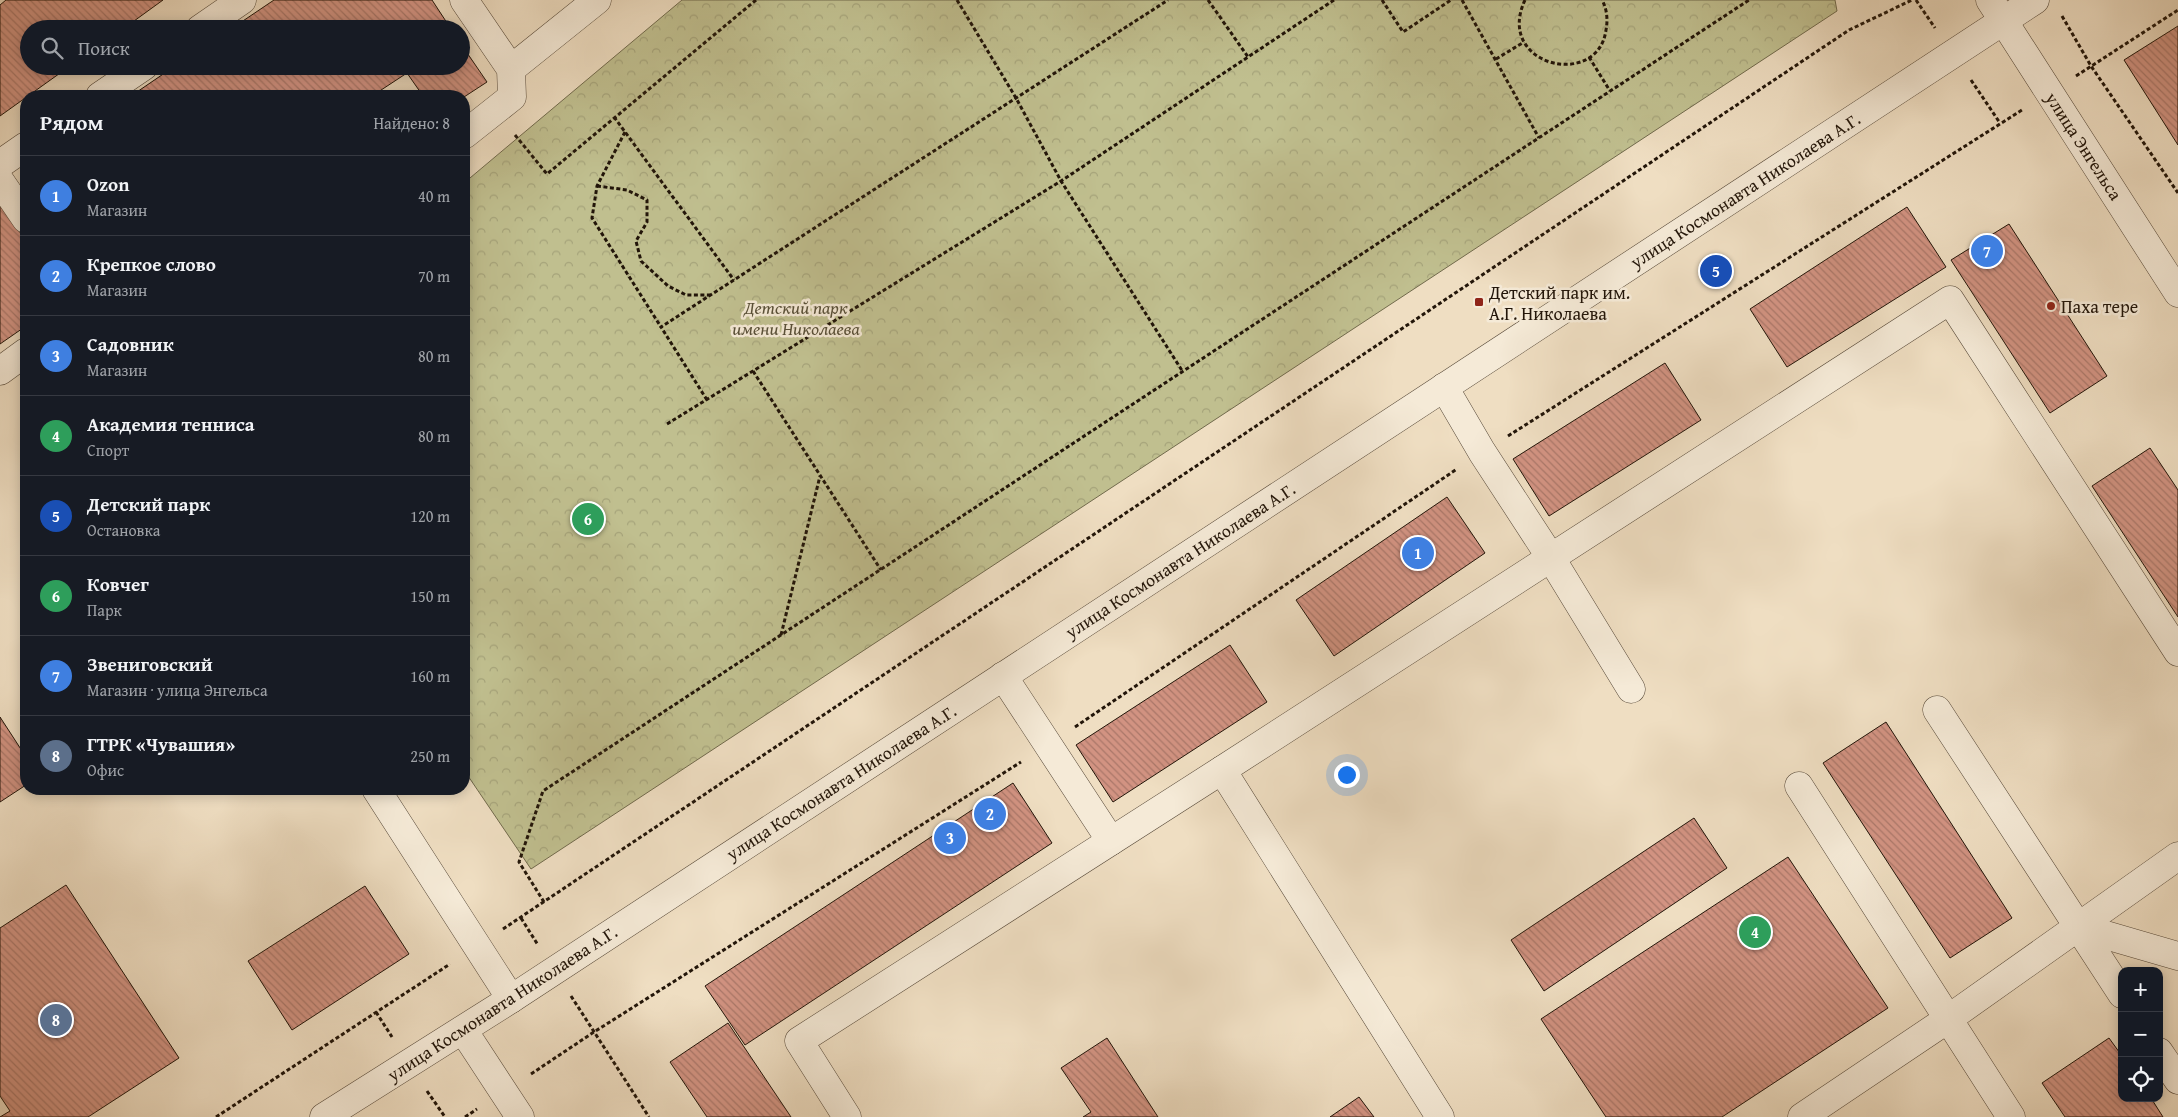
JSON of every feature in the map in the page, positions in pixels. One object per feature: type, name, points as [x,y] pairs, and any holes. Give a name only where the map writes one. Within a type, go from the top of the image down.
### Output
[{"type":"street","points":[[213,20],[242,0]]},
{"type":"street","points":[[464,0],[511,69],[512,97],[470,130]]},
{"type":"street","points":[[511,69],[597,0]]},
{"type":"street","name":"улица Космонавта Николаева А.Г.","points":[[324,1117],[511,999],[1444,387],[1996,10],[2035,0]]},
{"type":"street","name":"улица Энгельса","points":[[1996,10],[2178,293]]},
{"type":"street","points":[[109,90],[131,75]]},
{"type":"street","points":[[0,164],[20,150]]},
{"type":"street","points":[[0,181],[20,210]]},
{"type":"street","points":[[847,1117],[799,1041],[1950,300],[2178,652]]},
{"type":"street","points":[[0,371],[20,356]]},
{"type":"street","points":[[1444,387],[1482,452],[1551,558],[1631,689]]},
{"type":"street","points":[[1003,676],[1112,841]]},
{"type":"street","points":[[1937,710],[2118,988]]},
{"type":"street","points":[[1222,770],[1440,1117]]},
{"type":"street","points":[[1799,786],[2011,1117]]},
{"type":"street","points":[[380,795],[511,999]]},
{"type":"street","points":[[1802,1117],[1948,1019],[2178,856]]},
{"type":"street","points":[[2078,927],[2178,956]]},
{"type":"street","points":[[463,1030],[520,1117]]},
{"type":"street","points":[[2162,1057],[2178,1080]]},
{"type":"path","points":[[494,110],[547,174],[756,0]]},
{"type":"path","points":[[957,0],[1016,98],[1061,181],[1183,372]]},
{"type":"path","points":[[661,327],[1168,0]]},
{"type":"path","points":[[1208,0],[1248,57]]},
{"type":"path","points":[[667,424],[1061,181],[1334,0]]},
{"type":"path","points":[[1382,0],[1403,32],[1452,0]]},
{"type":"path","points":[[1462,0],[1539,138]]},
{"type":"path","points":[[1525,0],[1520,14],[1520,28],[1524,42],[1533,53],[1546,62],[1561,66],[1575,64],[1589,57],[1600,46],[1606,33],[1607,18],[1603,2],[1609,0]]},
{"type":"path","points":[[544,902],[519,862],[542,791],[1749,0]]},
{"type":"path","points":[[216,1117],[478,946],[1849,30],[1912,0]]},
{"type":"path","points":[[2091,66],[2178,10]]},
{"type":"path","points":[[2060,13],[2091,66],[2178,193]]},
{"type":"path","points":[[1496,59],[1524,42]]},
{"type":"path","points":[[1589,57],[1610,91]]},
{"type":"path","points":[[614,117],[734,280]]},
{"type":"path","points":[[465,1117],[594,1032],[1048,745],[1482,452],[2000,123]]},
{"type":"path","points":[[624,132],[597,186],[592,218],[707,400]]},
{"type":"path","points":[[597,186],[627,190],[647,200],[647,222],[636,241],[641,261],[668,286],[686,295],[710,295]]},
{"type":"path","points":[[753,371],[881,570]]},
{"type":"path","points":[[781,635],[820,476]]},
{"type":"path","points":[[594,1032],[649,1117]]},
{"type":"green space","name":"Детский парк имени Николаева","points":[[682,0],[1835,0],[1837,11],[531,869],[470,779],[470,178]]},
{"type":"building","points":[[6,0],[163,0],[135,20],[20,20],[20,75],[57,75],[36,90],[20,90],[20,102],[0,116],[0,5]]},
{"type":"building","points":[[274,0],[432,0],[445,20],[244,20]]},
{"type":"building","points":[[2178,26],[2178,145],[2124,60]]},
{"type":"building","points":[[470,57],[487,82],[470,93],[470,90],[419,90],[408,75],[470,75]]},
{"type":"building","points":[[162,75],[404,75],[381,90],[140,90]]},
{"type":"building","points":[[0,203],[20,232],[20,330],[0,344]]},
{"type":"building","points":[[1907,207],[1946,267],[1787,367],[1750,309]]},
{"type":"building","points":[[2009,224],[2107,376],[2050,413],[1951,260]]},
{"type":"building","points":[[1665,363],[1701,420],[1549,516],[1513,459]]},
{"type":"building","points":[[2150,448],[2178,490],[2178,617],[2092,486]]},
{"type":"building","points":[[1447,497],[1485,553],[1334,656],[1296,600]]},
{"type":"building","points":[[1230,645],[1267,702],[1113,802],[1076,745]]},
{"type":"building","points":[[0,717],[20,748],[20,789],[0,802]]},
{"type":"building","points":[[1886,722],[2012,918],[1950,958],[1823,763]]},
{"type":"building","points":[[1013,783],[1052,843],[745,1045],[705,986]]},
{"type":"building","points":[[1694,818],[1727,868],[1544,991],[1511,940]]},
{"type":"building","points":[[1788,857],[1888,1008],[1722,1117],[1606,1117],[1541,1019]]},
{"type":"building","points":[[66,885],[179,1058],[88,1117],[0,1117],[10,1111],[0,1096],[0,928]]},
{"type":"building","points":[[365,886],[409,954],[292,1030],[248,961]]},
{"type":"building","points":[[728,1023],[791,1117],[707,1117],[670,1062]]},
{"type":"building","points":[[1107,1038],[1158,1117],[1083,1117],[1091,1112],[1061,1068]]},
{"type":"building","points":[[2109,1038],[2118,1050],[2118,1102],[2154,1102],[2163,1117],[2065,1117],[2042,1083]]},
{"type":"building","points":[[1359,1097],[1374,1117],[1330,1117]]},
{"type":"place","name":"Звениговский","points":[[1987,251]]},
{"type":"place","name":"Детский парк","points":[[1716,271]]},
{"type":"place","name":"Детский парк им. А.Г. Николаева","points":[[1479,302]]},
{"type":"place","name":"Паха тере","points":[[2051,306]]},
{"type":"place","name":"Ковчег","points":[[588,519]]},
{"type":"place","name":"Ozon","points":[[1418,553]]},
{"type":"place","name":"Крепкое слово","points":[[990,814]]},
{"type":"place","name":"Садовник","points":[[950,838]]},
{"type":"place","name":"Академия тенниса","points":[[1755,932]]},
{"type":"place","name":"ГТРК «Чувашия»","points":[[56,1020]]}]
